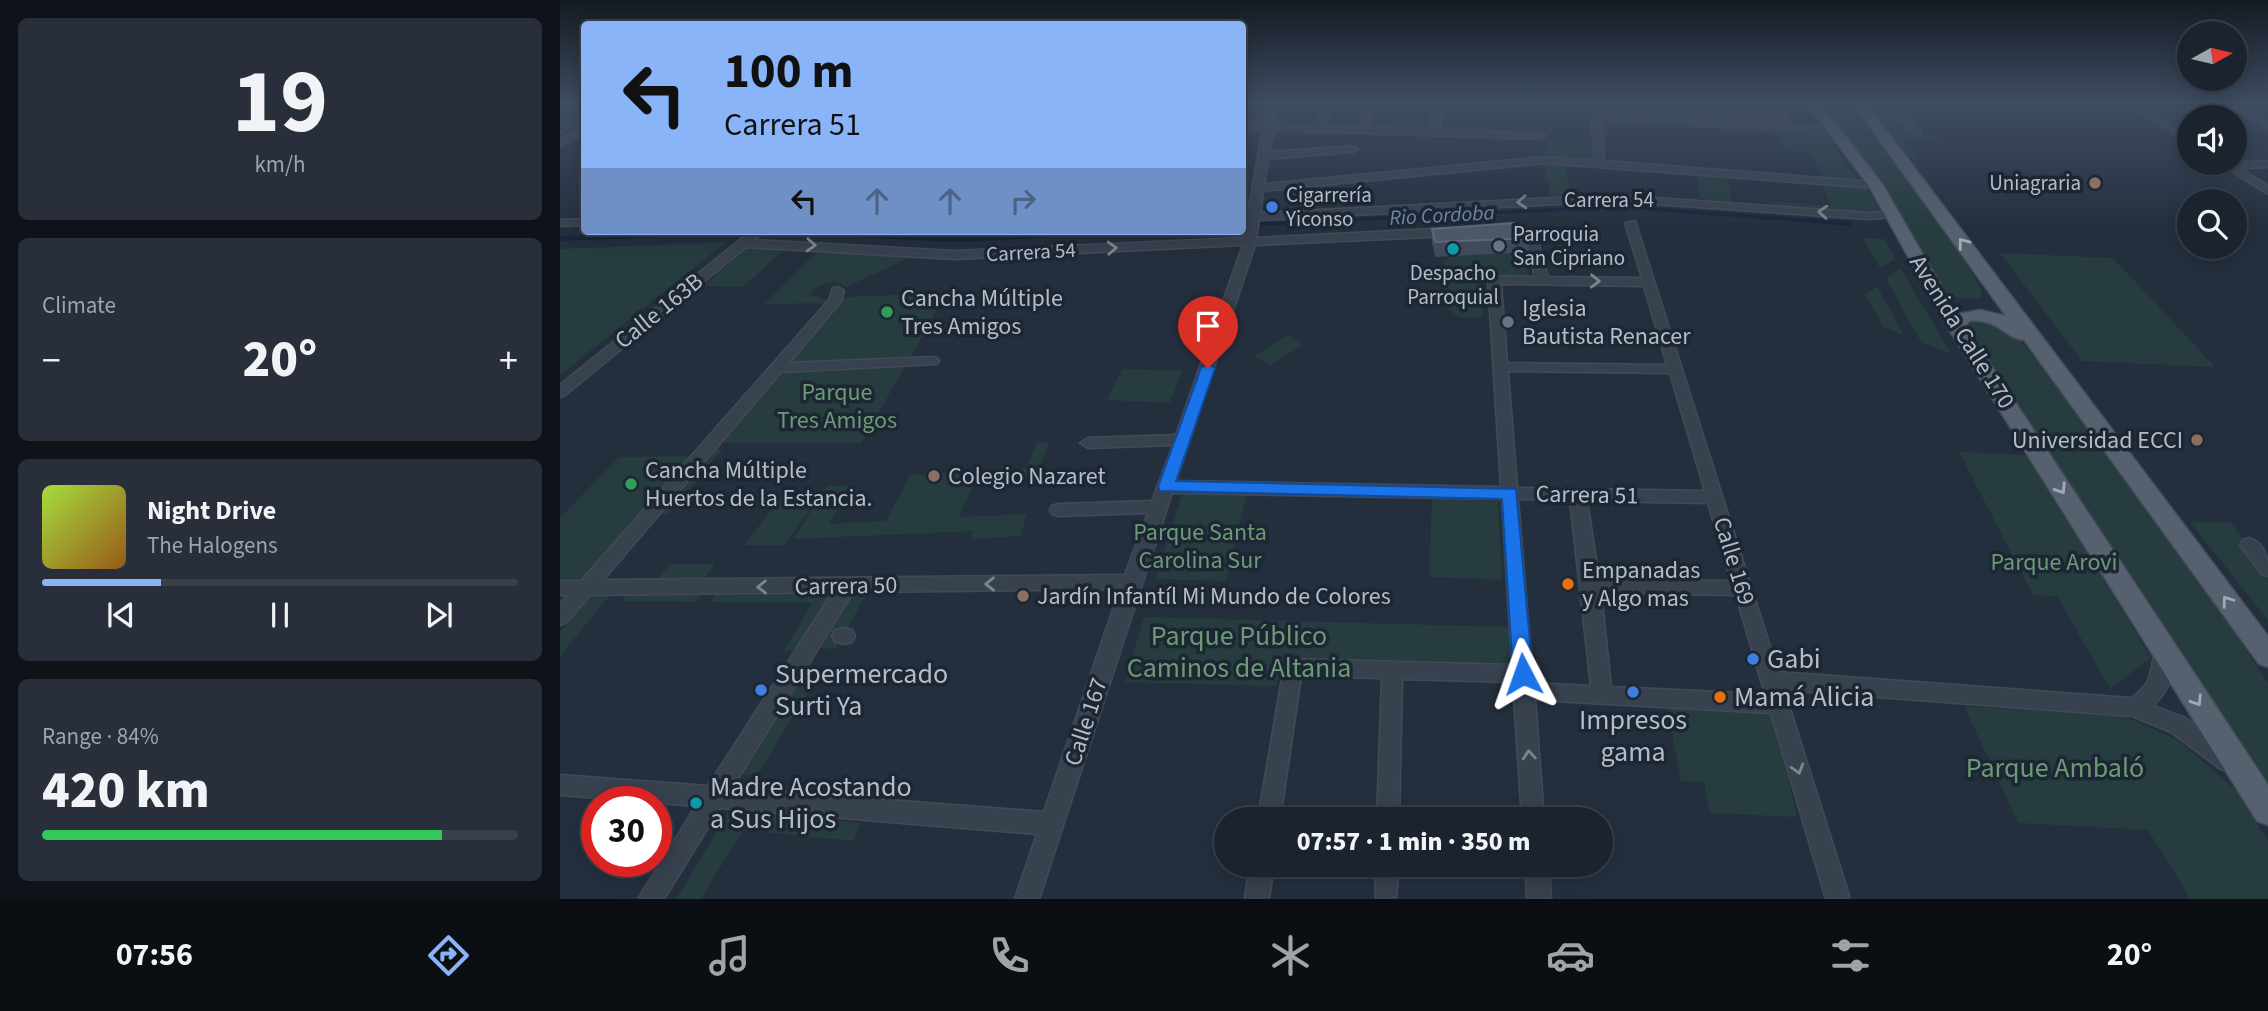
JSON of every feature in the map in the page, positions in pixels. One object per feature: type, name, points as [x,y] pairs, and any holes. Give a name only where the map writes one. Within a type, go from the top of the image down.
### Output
[{"type":"main road","name":"Avenida Calle 170","points":[[1845,144],[1876,186],[1955,325],[2268,811]]},
{"type":"main road","name":"Avenida Calle 170","points":[[1889,144],[2268,656]]},
{"type":"main road","points":[[1918,263],[1944,294],[1956,300],[1973,303],[1989,300],[1993,296],[1991,280]]},
{"type":"main road","points":[[1955,325],[1965,316],[1977,314],[2005,320],[2062,377]]},
{"type":"street","name":"Calle 167","points":[[1027,899],[1132,582],[1183,440],[1250,227],[1266,144]]},
{"type":"street","points":[[1351,144],[1356,164]]},
{"type":"street","points":[[1541,144],[1543,160]]},
{"type":"street","points":[[1599,144],[1600,164]]},
{"type":"street","points":[[1264,156],[1356,164],[1543,160],[1876,186]]},
{"type":"street","points":[[1258,188],[1356,164]]},
{"type":"street","points":[[2247,164],[2268,164]]},
{"type":"street","points":[[2243,175],[2268,191]]},
{"type":"street","name":"Carrera 54","points":[[1250,227],[1612,198],[1869,216],[1891,214]]},
{"type":"street","points":[[560,223],[581,222]]},
{"type":"street","name":"Calle 169","points":[[1631,223],[1838,899]]},
{"type":"street","name":"Carrera 54","points":[[1250,227],[1479,231],[1511,227],[1527,230],[1533,237],[1542,281]]},
{"type":"street","name":"Carrera 54","points":[[750,237],[955,256],[1169,235]]},
{"type":"street","name":"Calle 163B","points":[[560,392],[750,237]]},
{"type":"street","points":[[1532,807],[1494,280],[1649,282]]},
{"type":"street","points":[[560,617],[835,301],[838,290]]},
{"type":"street","points":[[776,368],[932,361]]},
{"type":"street","points":[[1501,367],[1676,369]]},
{"type":"street","points":[[1088,443],[1183,440]]},
{"type":"street","name":"Carrera 51","points":[[1166,487],[1715,497]]},
{"type":"street","points":[[1578,495],[1602,695]]},
{"type":"street","points":[[1058,510],[1159,507]]},
{"type":"street","points":[[2249,545],[2268,569]]},
{"type":"street","name":"Carrera 50","points":[[560,588],[1132,582]]},
{"type":"street","points":[[650,899],[713,797],[832,636],[847,586]]},
{"type":"street","points":[[1591,586],[1742,588]]},
{"type":"street","points":[[2133,707],[2155,692],[2163,672],[2165,652]]},
{"type":"street","points":[[1271,807],[1292,667],[1392,670],[1523,682],[1602,695],[1778,704]]},
{"type":"street","points":[[1388,807],[1392,670]]},
{"type":"street","points":[[1771,680],[2133,707],[2168,719],[2202,740],[2249,782]]},
{"type":"street","points":[[560,785],[1052,824]]},
{"type":"street","points":[[1257,899],[1260,877]]},
{"type":"street","points":[[1386,895],[1387,877]]},
{"type":"street","points":[[1538,877],[1539,899]]},
{"type":"green space","points":[[1545,144],[1592,144],[1593,160],[1547,157]]},
{"type":"green space","points":[[1783,144],[1832,144],[1859,181],[1824,178],[1811,153],[1785,151]]},
{"type":"green space","points":[[1843,144],[1882,144],[1949,235],[1981,288],[1981,297],[1960,298],[1941,289]]},
{"type":"green space","points":[[1895,144],[1908,144],[1920,159],[1904,156]]},
{"type":"green space","points":[[1543,161],[1566,164],[1570,197],[1551,197]]},
{"type":"green space","points":[[1696,174],[1726,176],[1732,202],[1700,199]]},
{"type":"green space","points":[[1822,183],[1866,186],[1881,214],[1769,206],[1768,201],[1830,205]]},
{"type":"green space","points":[[921,235],[1005,235],[961,237]]},
{"type":"green space","points":[[1863,238],[1885,239],[1895,259],[1880,268]]},
{"type":"green space","points":[[726,242],[560,375],[560,249]]},
{"type":"green space","points":[[746,248],[784,250],[743,287],[704,286]]},
{"type":"green space","points":[[829,251],[910,257],[846,287],[830,282],[813,290],[811,295],[826,300],[827,303],[764,304],[815,254]]},
{"type":"green space","points":[[1522,252],[1529,276],[1480,276],[1482,317],[1460,318],[1444,306],[1444,262],[1451,255]]},
{"type":"green space","points":[[2000,253],[2113,258],[2215,367],[2082,361]]},
{"type":"green space","points":[[1900,268],[1951,354],[1921,342],[1886,279]]},
{"type":"green space","points":[[1877,286],[1904,336],[1883,326],[1865,295]]},
{"type":"green space","name":"Parque Tres Amigos","points":[[946,293],[910,358],[785,364],[845,297]]},
{"type":"green space","points":[[1972,318],[2010,328],[2053,380],[2213,599],[2268,683],[2268,792],[1968,331],[1965,324]]},
{"type":"green space","points":[[1288,335],[1303,345],[1270,365],[1254,356]]},
{"type":"green space","name":"Parque Tres Amigos","points":[[906,365],[861,443],[716,443],[779,371]]},
{"type":"green space","points":[[1122,369],[1182,371],[1170,403],[1107,400]]},
{"type":"green space","points":[[1049,442],[1037,477],[975,481],[959,517],[1027,514],[1021,536],[971,539],[973,531],[793,539],[827,486],[851,486],[829,524],[886,521],[910,475],[1027,468],[1036,443]]},
{"type":"green space","points":[[710,449],[723,449],[668,514],[653,514]]},
{"type":"green space","name":"Parque Arovi","points":[[1959,452],[2029,455],[2151,658],[2110,689],[2057,596],[2033,595]]},
{"type":"green space","points":[[691,456],[582,583],[560,582],[560,518],[619,457]]},
{"type":"green space","name":"Parque Santa Carolina Sur","points":[[1183,492],[1247,493],[1226,581],[1155,579]]},
{"type":"green space","points":[[782,495],[819,495],[785,545],[745,545]]},
{"type":"green space","points":[[1432,499],[1498,501],[1502,580],[1429,577]]},
{"type":"green space","points":[[2190,522],[2231,523],[2268,571],[2268,620]]},
{"type":"green space","points":[[670,564],[715,564],[704,579],[657,580]]},
{"type":"green space","points":[[631,591],[704,592],[696,602],[622,601]]},
{"type":"green space","points":[[718,591],[834,592],[799,650],[784,650],[812,603],[711,602]]},
{"type":"green space","points":[[612,593],[560,656],[560,633],[592,594]]},
{"type":"green space","points":[[850,594],[866,595],[835,649],[817,648]]},
{"type":"green space","name":"Parque Público Caminos de Altania","points":[[1144,617],[1509,627],[1511,667],[1283,661],[1276,686],[1125,682]]},
{"type":"green space","points":[[795,684],[813,684],[757,775],[738,775]]},
{"type":"green space","points":[[1667,705],[1772,710],[1797,817],[1710,813],[1704,782],[1681,781]]},
{"type":"green space","name":"Parque Ambaló","points":[[1964,706],[2123,716],[2178,740],[2237,791],[2268,841],[2268,899],[2191,899],[2148,830],[2018,823]]},
{"type":"green space","points":[[730,809],[860,823],[854,841],[743,830],[701,899],[676,899]]},
{"type":"water","name":"Rio Cordoba","points":[[1617,205],[1849,221],[1852,226],[1617,208],[1246,227],[1246,223]]},
{"type":"water","points":[[585,235],[718,235],[560,241],[560,236]]},
{"type":"water","points":[[812,235],[1096,235],[958,242]]},
{"type":"building","points":[[1514,223],[1529,238],[1435,242],[1432,229]]},
{"type":"place","name":"Uniagraria","points":[[2095,183]]},
{"type":"place","name":"Cigarrería Yiconso","points":[[1272,207]]},
{"type":"place","name":"Parroquia San Cipriano","points":[[1499,246]]},
{"type":"place","name":"Despacho Parroquial","points":[[1453,249]]},
{"type":"place","name":"Cancha Múltiple Tres Amigos","points":[[887,312]]},
{"type":"place","name":"Iglesia Bautista Renacer","points":[[1508,322]]},
{"type":"place","name":"Universidad ECCI","points":[[2197,440]]},
{"type":"place","name":"Colegio Nazaret","points":[[934,476]]},
{"type":"place","name":"Cancha Múltiple Huertos de la Estancia.","points":[[631,484]]},
{"type":"place","name":"Empanadas y Algo mas","points":[[1568,584]]},
{"type":"place","name":"Jardín Infantíl Mi Mundo de Colores","points":[[1023,596]]},
{"type":"place","name":"Gabi","points":[[1753,659]]},
{"type":"place","name":"Supermercado Surti Ya","points":[[761,690]]},
{"type":"place","name":"Impresos gama","points":[[1633,692]]},
{"type":"place","name":"Mamá Alicia","points":[[1720,697]]},
{"type":"place","name":"Madre Acostando a Sus Hijos","points":[[696,803]]},
{"type":"route","points":[[1208,368],[1166,487],[1510,494],[1523,674]]}]
